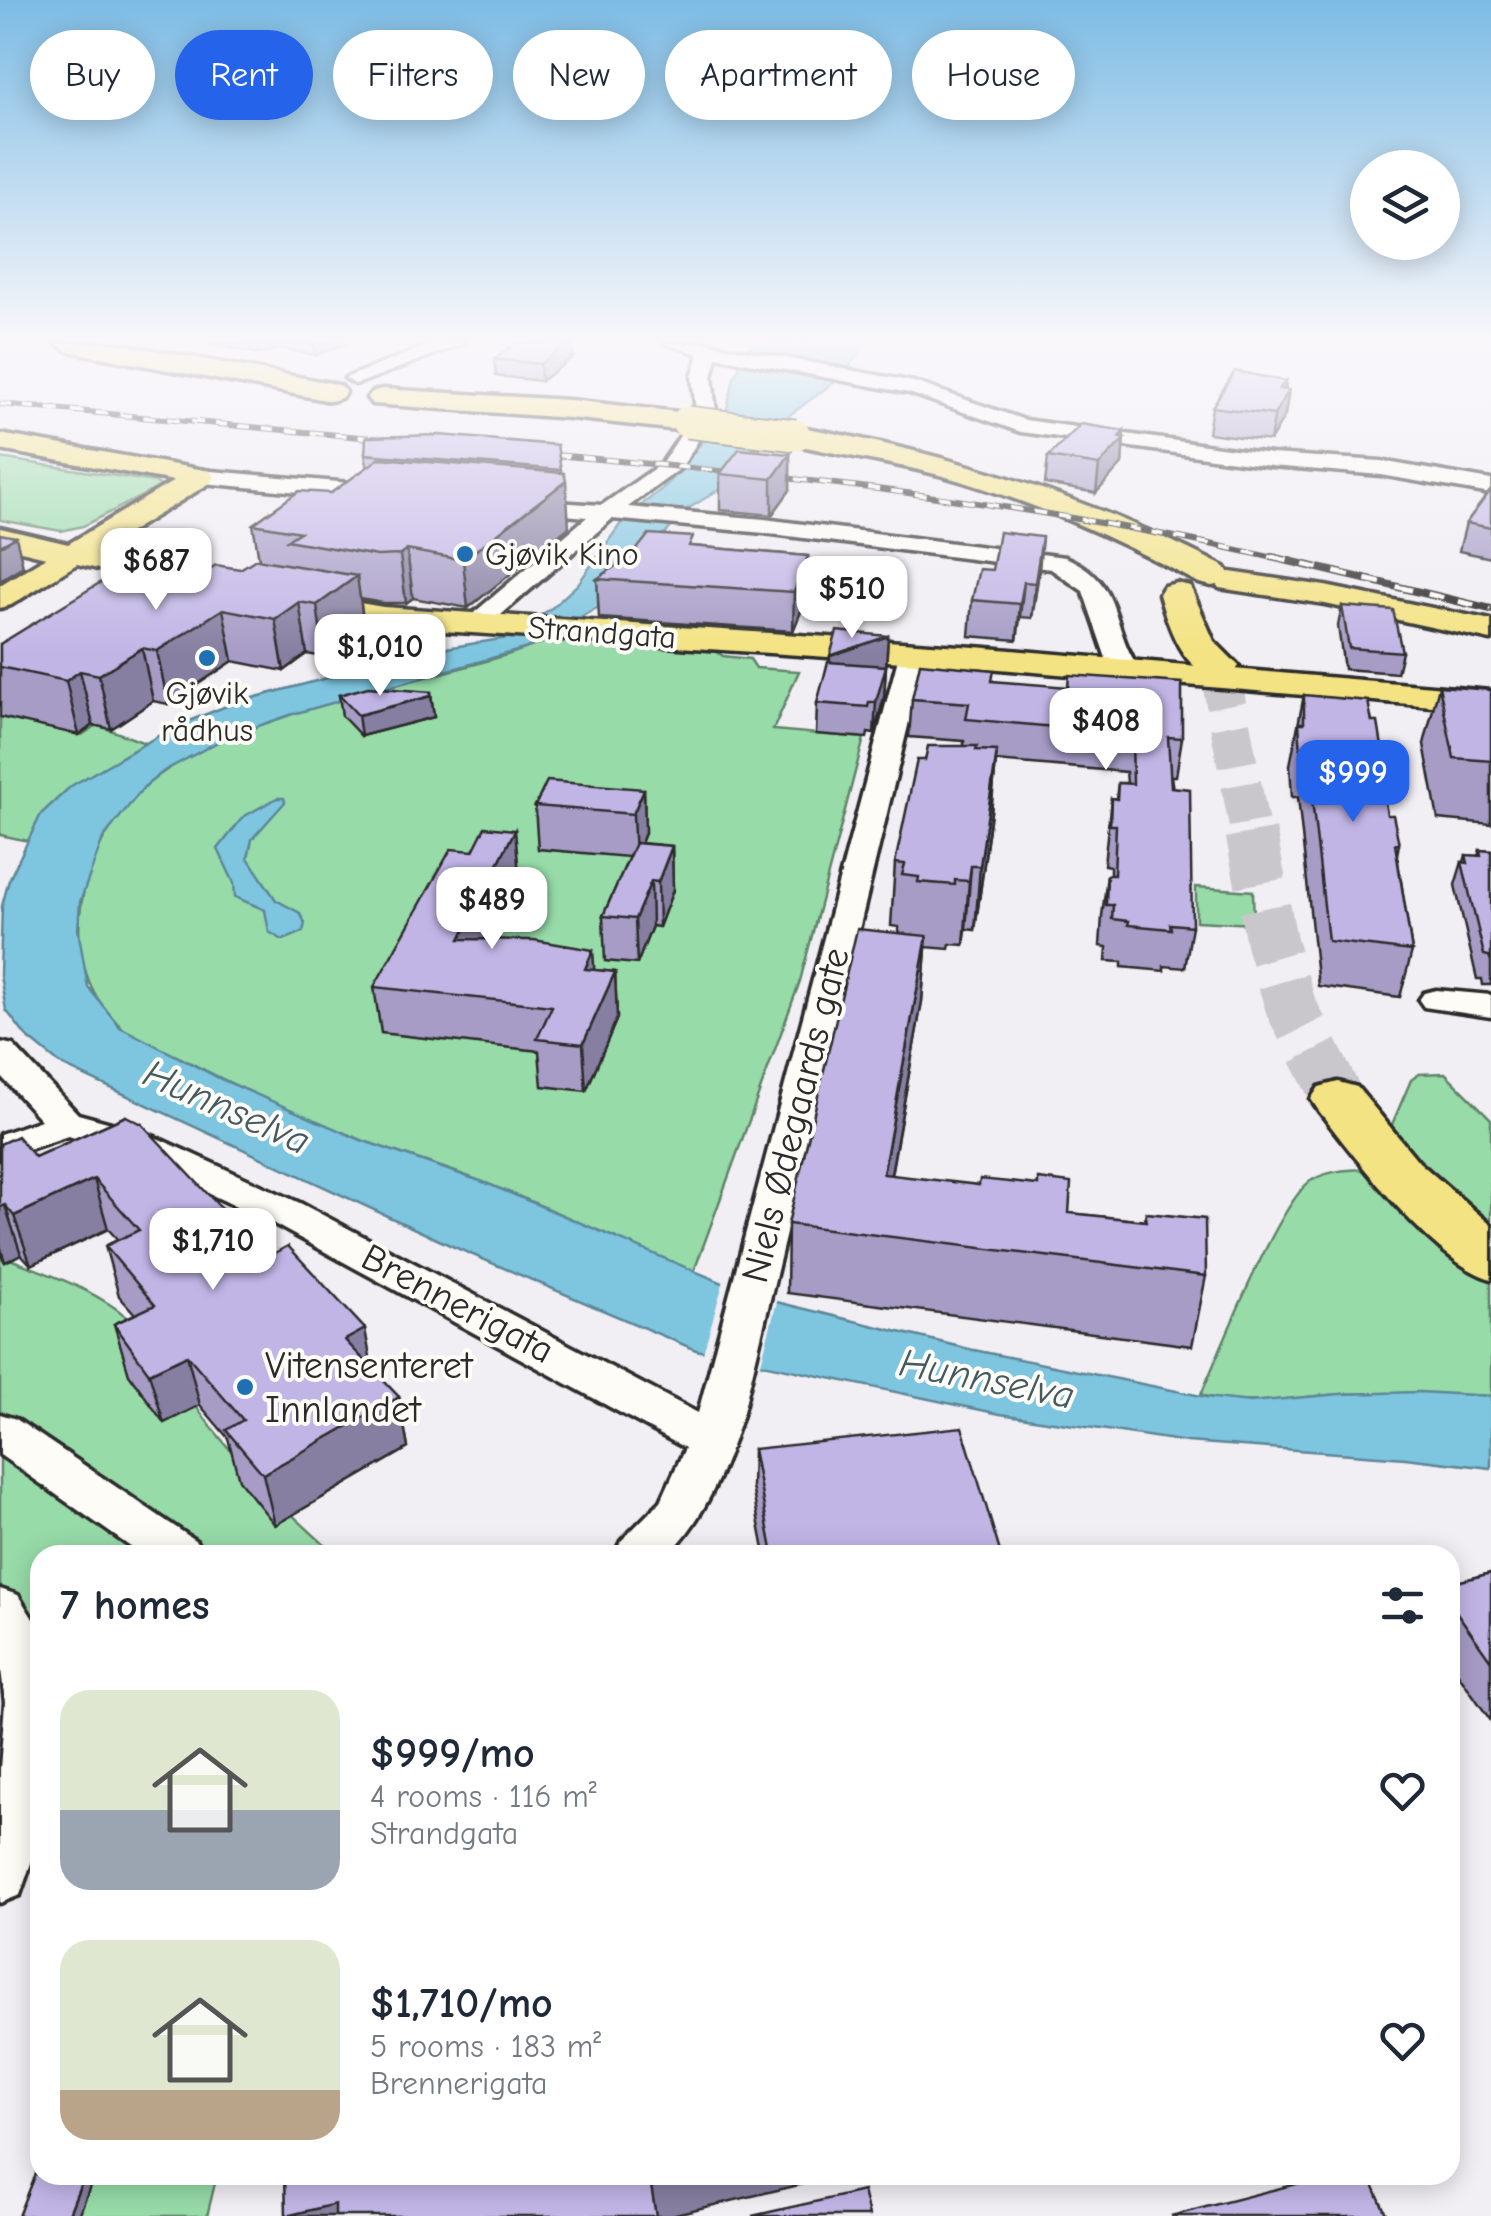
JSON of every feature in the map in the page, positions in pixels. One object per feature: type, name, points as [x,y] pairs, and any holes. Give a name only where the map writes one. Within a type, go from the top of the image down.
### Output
[{"type":"highway","points":[[852,446],[948,466],[1066,509],[1132,534],[1226,588]]},
{"type":"highway","points":[[1066,509],[1153,558],[1175,587],[1198,647],[1219,666],[1215,629],[1226,588]]},
{"type":"highway","points":[[1175,587],[1189,575],[1226,588]]},
{"type":"highway","points":[[1338,1099],[1399,1175],[1491,1258]]},
{"type":"main road","points":[[25,446],[200,477]]},
{"type":"main road","points":[[0,598],[200,477]]},
{"type":"main road","points":[[0,537],[224,588]]},
{"type":"main road","points":[[1226,588],[1306,591],[1491,630]]},
{"type":"main road","points":[[1226,588],[1491,638]]},
{"type":"main road","name":"Strandgata","points":[[275,598],[370,615],[912,655],[988,670],[1078,677],[1144,672],[1491,702]]},
{"type":"street","points":[[490,623],[608,511],[670,466],[683,446]]},
{"type":"street","points":[[1172,446],[1381,468],[1491,487]]},
{"type":"street","points":[[200,477],[404,495]]},
{"type":"street","points":[[491,502],[688,518],[968,549],[1072,567],[1088,576],[1098,591],[1118,660],[1144,672]]},
{"type":"street","name":"Niels Ødegaards gate","points":[[648,1545],[678,1514],[711,1442],[912,655]]},
{"type":"street","points":[[1436,1000],[1491,1006]]},
{"type":"street","points":[[0,1053],[66,1124],[0,1148]]},
{"type":"street","name":"Brennerigata","points":[[66,1124],[98,1129],[130,1141],[288,1214],[711,1442]]},
{"type":"street","points":[[0,1431],[165,1545]]},
{"type":"street","points":[[0,1610],[9,1619],[28,1672],[30,1712]]},
{"type":"street","points":[[0,1876],[14,1838],[30,1761]]},
{"type":"green space","points":[[0,458],[161,486],[83,526],[61,531],[0,520]]},
{"type":"green space","points":[[549,640],[715,651],[723,656],[750,659],[756,668],[799,671],[773,730],[864,738],[800,981],[693,1274],[511,1193],[318,1123],[142,1040],[119,1025],[96,996],[83,962],[79,927],[84,891],[96,856],[114,823],[137,794],[165,771],[209,745],[255,725],[502,657]]},
{"type":"green space","points":[[0,717],[82,735],[97,725],[145,743],[109,765],[28,841],[0,835]]},
{"type":"green space","points":[[1196,887],[1253,891],[1254,924],[1196,921]]},
{"type":"green space","points":[[1445,1073],[1491,1119],[1491,1396],[1361,1393],[1236,1401],[1201,1395],[1267,1246],[1299,1193],[1312,1180],[1327,1174],[1373,1169],[1411,1080],[1419,1074]]},
{"type":"green space","points":[[0,1255],[91,1293],[132,1322],[242,1463],[325,1545],[30,1545],[30,1675],[0,1639]]},
{"type":"green space","points":[[38,2185],[215,2185],[207,2216],[31,2216]]},
{"type":"water","name":"Hunnselva","points":[[699,446],[761,446],[728,484],[686,510],[605,603],[527,648],[293,714],[227,737],[164,771],[144,787],[103,838],[80,902],[78,929],[88,987],[120,1027],[221,1079],[361,1140],[486,1183],[756,1297],[969,1349],[1206,1397],[1250,1402],[1419,1392],[1491,1396],[1491,1468],[1187,1442],[1000,1414],[696,1350],[452,1246],[63,1066],[26,1036],[6,1010],[0,975],[2,906],[9,880],[41,814],[71,786],[174,727],[234,703],[428,651],[507,638],[553,607],[578,584],[624,519],[668,484]]},
{"type":"water","points":[[284,798],[285,802],[252,839],[248,858],[276,900],[300,913],[305,923],[303,932],[283,940],[269,932],[265,910],[235,897],[234,883],[218,849],[243,817]]},
{"type":"pier","points":[[724,1280],[778,1298],[759,1371],[702,1357]]},
{"type":"building","points":[[365,446],[557,446],[561,470],[365,454]]},
{"type":"building","points":[[1059,446],[1117,446],[1099,465],[1048,457]]},
{"type":"building","points":[[739,449],[790,454],[772,479],[720,474]]},
{"type":"building","points":[[380,458],[564,473],[566,481],[463,560],[407,550],[400,555],[377,556],[287,540],[300,532],[253,524],[299,491],[331,493]]},
{"type":"building","points":[[1491,490],[1491,528],[1466,523]]},
{"type":"building","points":[[999,532],[1042,537],[1035,583],[1024,582],[1020,604],[972,600],[979,569],[992,570]]},
{"type":"building","points":[[0,534],[16,537],[0,546]]},
{"type":"building","points":[[649,534],[693,537],[689,546],[808,556],[794,592],[597,579],[634,553]]},
{"type":"building","points":[[256,559],[357,576],[317,605],[299,602],[275,619],[223,609],[157,651],[142,648],[99,675],[80,671],[66,681],[0,667],[0,644],[137,560],[204,573],[216,565],[240,569]]},
{"type":"building","points":[[1342,606],[1393,610],[1402,652],[1349,648]]},
{"type":"building","points":[[837,631],[888,636],[830,656]]},
{"type":"building","points":[[828,662],[886,666],[876,702],[869,702],[868,707],[817,703]]},
{"type":"building","points":[[920,663],[994,670],[992,681],[1068,687],[1069,675],[1182,683],[1182,738],[1168,737],[1171,787],[1190,789],[1192,926],[1170,924],[1171,929],[1128,925],[1129,921],[1112,919],[1113,905],[1106,905],[1107,875],[1114,875],[1116,825],[1110,825],[1111,798],[1117,799],[1118,783],[1133,784],[1132,734],[966,719],[969,703],[912,699]]},
{"type":"building","points":[[1439,686],[1491,690],[1491,761],[1454,758]]},
{"type":"building","points":[[368,687],[431,692],[431,696],[358,715],[339,695]]},
{"type":"building","points":[[1304,695],[1368,701],[1372,722],[1378,722],[1385,765],[1379,764],[1387,815],[1393,815],[1399,844],[1395,844],[1412,951],[1328,941],[1307,755],[1301,754],[1299,723],[1304,723]]},
{"type":"building","points":[[928,746],[977,746],[976,750],[997,751],[980,866],[971,866],[969,881],[955,880],[955,885],[918,882],[919,877],[902,875],[905,864],[895,863],[917,760],[925,760]]},
{"type":"building","points":[[547,781],[644,789],[633,814],[535,806]]},
{"type":"building","points":[[485,827],[515,830],[460,939],[534,940],[593,950],[585,969],[615,972],[583,1044],[537,1039],[552,1006],[374,987],[451,849],[473,851]]},
{"type":"building","points":[[635,843],[672,846],[658,882],[651,881],[635,919],[603,916]]},
{"type":"building","points":[[1480,850],[1491,851],[1491,961],[1484,955],[1462,862],[1468,863],[1466,855],[1481,856]]},
{"type":"building","points":[[857,929],[927,936],[883,1174],[979,1185],[980,1179],[1038,1185],[1038,1179],[1071,1183],[1069,1213],[1146,1221],[1146,1213],[1205,1219],[1206,1276],[788,1224]]},
{"type":"building","points":[[126,1116],[142,1124],[267,1257],[288,1246],[365,1329],[345,1340],[399,1397],[263,1474],[226,1430],[243,1420],[187,1355],[149,1373],[114,1324],[155,1305],[105,1246],[139,1230],[94,1179],[14,1216],[5,1205],[0,1207],[0,1144],[17,1136],[35,1157]]},
{"type":"building","points":[[962,1427],[998,1545],[771,1545],[753,1449]]},
{"type":"building","points":[[1491,1573],[1491,1661],[1460,1617],[1460,1581]]},
{"type":"building","points":[[30,2185],[80,2185],[68,2216],[18,2216]]},
{"type":"building","points":[[285,2185],[655,2185],[651,2186],[656,2216],[335,2216],[335,2204],[286,2216]]},
{"type":"building","points":[[1292,2185],[1373,2185],[1387,2216],[1171,2216]]},
{"type":"building","points":[[863,2191],[869,2216],[752,2216]]},
{"type":"tunnel","points":[[1219,666],[1251,836]]},
{"type":"tunnel","points":[[1251,833],[1272,944],[1291,1007],[1338,1099]]},
{"type":"railway","points":[[533,453],[910,493],[1096,522],[1283,560]]},
{"type":"railway","points":[[1272,557],[1491,609]]},
{"type":"place","name":"Gjøvik Kino","points":[[465,554]]},
{"type":"place","name":"Gjøvik rådhus","points":[[207,658]]},
{"type":"place","name":"Vitensenteret Innlandet","points":[[245,1387]]}]
